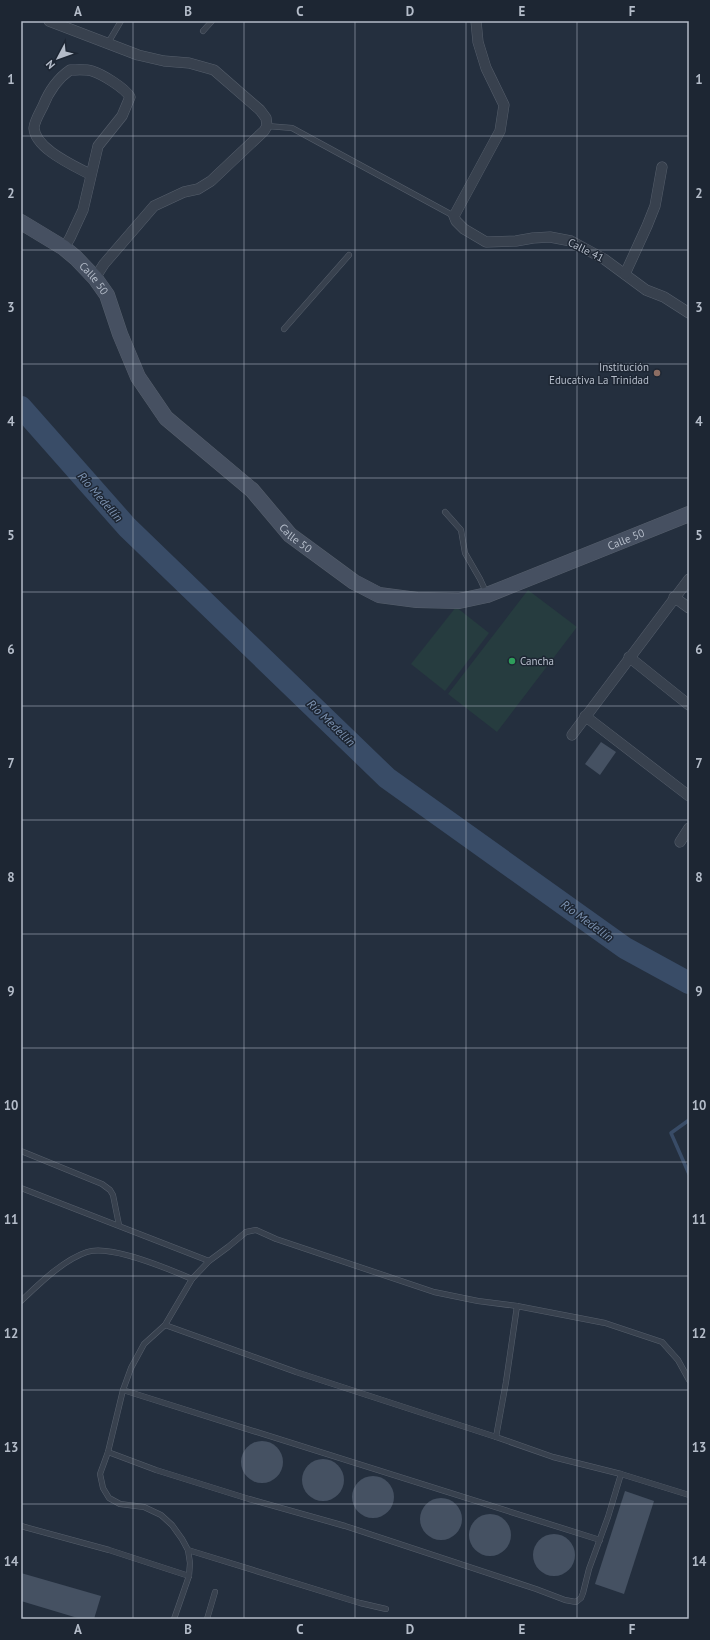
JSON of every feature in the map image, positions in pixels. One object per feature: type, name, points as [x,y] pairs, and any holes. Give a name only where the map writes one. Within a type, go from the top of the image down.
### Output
[{"type":"main road","name":"Calle 50","points":[[21,222],[64,248],[95,278],[107,295],[120,334],[138,377],[166,418],[252,490],[290,535],[354,582],[379,595],[417,600],[459,601],[487,595],[689,514]]},
{"type":"street","points":[[49,21],[151,58],[164,61],[189,63],[214,70],[260,110],[266,118],[267,126],[264,131],[211,181],[198,189],[184,192],[154,206],[116,252],[104,264],[95,278]]},
{"type":"street","points":[[454,216],[500,131],[504,106],[486,68],[478,42],[476,21]]},
{"type":"street","points":[[64,248],[83,210],[98,146],[122,116],[130,97],[114,83],[93,71],[70,70],[61,76],[49,93],[34,127],[36,138],[45,149],[91,175]]},
{"type":"street","points":[[625,274],[655,206],[662,167]]},
{"type":"street","name":"Calle 41","points":[[454,216],[456,221],[464,229],[486,242],[516,242],[533,238],[550,237],[571,241],[586,248],[646,290],[664,297],[689,313]]},
{"type":"street","points":[[572,735],[689,579]]},
{"type":"street","points":[[674,597],[689,608]]},
{"type":"street","points":[[629,657],[689,705]]},
{"type":"street","points":[[586,716],[689,796]]},
{"type":"street","points":[[680,842],[689,828]]},
{"type":"lane","points":[[108,43],[121,21]]},
{"type":"lane","points":[[203,31],[212,21]]},
{"type":"lane","points":[[267,126],[292,128],[454,216]]},
{"type":"lane","points":[[284,329],[349,255]]},
{"type":"lane","points":[[445,512],[461,530],[465,553],[480,579],[487,595]]},
{"type":"lane","points":[[21,1151],[102,1184],[110,1190],[113,1195],[119,1226]]},
{"type":"lane","points":[[21,1188],[209,1261]]},
{"type":"lane","points":[[174,1619],[189,1576],[190,1563],[188,1550],[172,1525],[161,1515],[144,1508],[120,1504],[109,1498],[103,1488],[100,1474],[108,1452],[131,1368],[144,1344],[166,1325],[192,1279],[209,1261],[246,1232],[256,1230],[434,1292],[478,1301],[518,1306],[605,1323],[662,1342],[678,1360],[689,1380]]},
{"type":"lane","points":[[21,1301],[73,1258],[88,1252],[101,1250],[173,1270],[192,1279]]},
{"type":"lane","points":[[496,1437],[518,1306]]},
{"type":"lane","points":[[166,1325],[296,1372],[553,1457],[621,1474],[689,1495]]},
{"type":"lane","points":[[124,1390],[600,1540]]},
{"type":"lane","points":[[108,1452],[156,1470],[242,1497],[345,1526],[566,1600],[576,1602],[581,1598],[589,1569],[621,1474]]},
{"type":"lane","points":[[21,1526],[109,1550],[189,1576]]},
{"type":"lane","points":[[188,1550],[360,1603],[386,1609]]},
{"type":"lane","points":[[206,1619],[215,1592]]},
{"type":"green space","name":"Cancha","points":[[528,590],[577,627],[497,732],[448,694]]},
{"type":"green space","points":[[456,607],[489,633],[445,691],[411,664]]},
{"type":"building","points":[[601,742],[616,752],[600,775],[585,764]]},
{"type":"building","points":[[258,1441],[266,1441],[277,1447],[283,1458],[283,1466],[277,1477],[266,1483],[258,1483],[247,1477],[241,1466],[241,1458],[247,1447]]},
{"type":"building","points":[[319,1459],[327,1459],[338,1465],[344,1476],[344,1484],[338,1495],[327,1501],[319,1501],[308,1495],[302,1484],[302,1476],[308,1465]]},
{"type":"building","points":[[369,1476],[377,1476],[388,1482],[394,1493],[394,1501],[388,1512],[377,1518],[369,1518],[358,1512],[352,1501],[352,1493],[358,1482]]},
{"type":"building","points":[[625,1491],[654,1501],[624,1594],[595,1584]]},
{"type":"building","points":[[437,1498],[445,1498],[456,1504],[462,1515],[462,1523],[456,1534],[445,1540],[437,1540],[426,1534],[420,1523],[420,1515],[426,1504]]},
{"type":"building","points":[[486,1514],[494,1514],[505,1520],[511,1531],[511,1539],[505,1550],[494,1556],[486,1556],[475,1550],[469,1539],[469,1531],[475,1520]]},
{"type":"building","points":[[550,1534],[558,1534],[569,1540],[575,1551],[575,1559],[569,1570],[558,1576],[550,1576],[539,1570],[533,1559],[533,1551],[539,1540]]},
{"type":"building","points":[[21,1573],[101,1596],[94,1619],[81,1619],[21,1601]]},
{"type":"waterway","name":"Río Medellín","points":[[21,407],[127,527],[387,778],[625,948],[689,983]]},
{"type":"waterway","points":[[689,1120],[671,1133],[689,1174]]},
{"type":"place","name":"Institución Educativa La Trinidad","points":[[657,373]]},
{"type":"place","name":"Cancha","points":[[512,661]]}]
